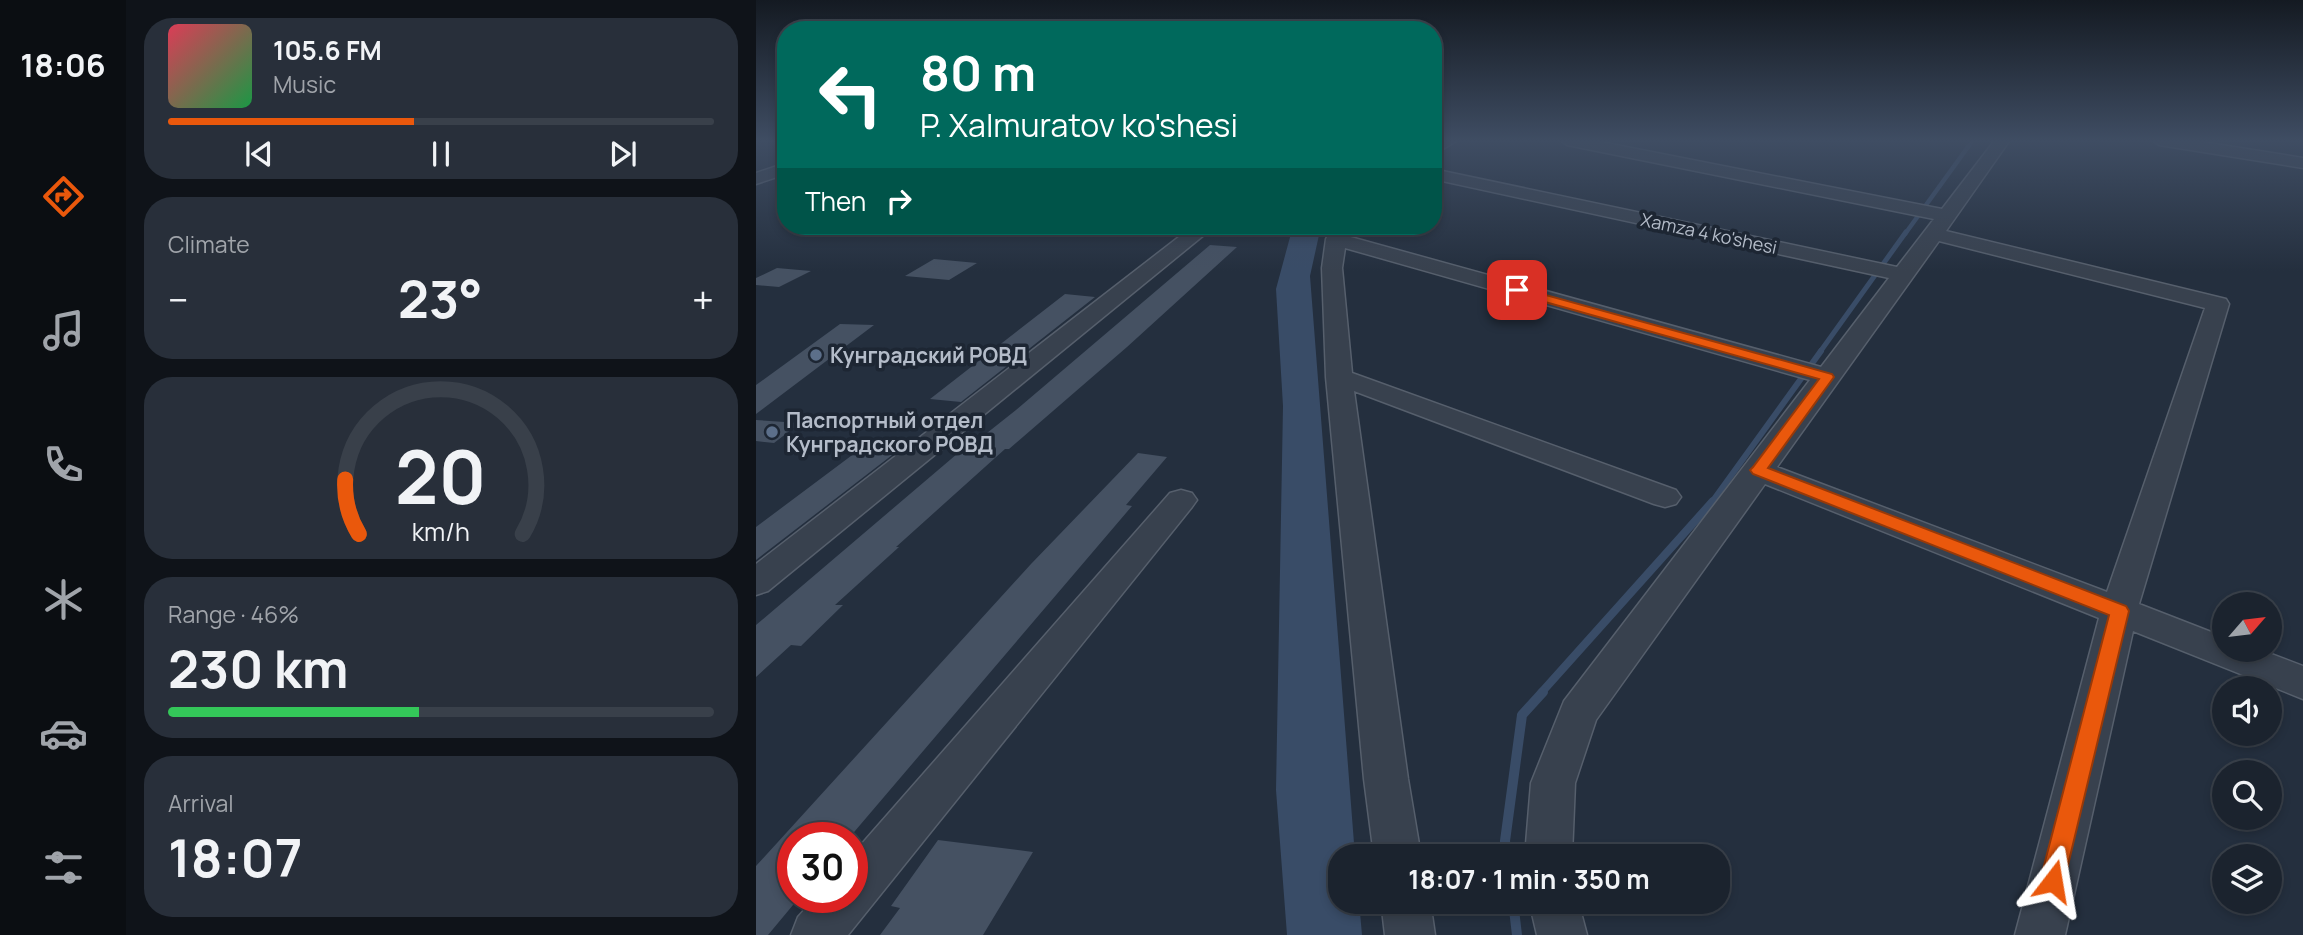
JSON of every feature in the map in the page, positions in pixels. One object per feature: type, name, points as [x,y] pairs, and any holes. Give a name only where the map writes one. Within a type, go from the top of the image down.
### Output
[{"type":"street","name":"Xamza 4 ko'shesi","points":[[1478,184],[1903,275]]},
{"type":"street","points":[[1758,184],[1940,225],[2218,304],[2119,611],[2040,935]]},
{"type":"street","points":[[1549,844],[1553,783],[1578,713],[1971,184]]},
{"type":"street","points":[[756,191],[776,192]]},
{"type":"street","points":[[756,582],[1192,235]]},
{"type":"street","points":[[1338,235],[1332,268],[1339,377],[1386,779],[1396,844]]},
{"type":"street","points":[[1345,235],[1828,377]]},
{"type":"street","points":[[1339,377],[1665,497]]},
{"type":"street","points":[[1758,470],[2303,683]]},
{"type":"street","points":[[868,873],[1181,500]]},
{"type":"street","points":[[816,935],[834,913]]},
{"type":"street","points":[[1407,914],[1410,935]]},
{"type":"street","points":[[1556,914],[1562,935]]},
{"type":"water","points":[[1291,235],[1319,235],[1310,276],[1354,844],[1328,844],[1328,914],[1360,914],[1362,935],[1287,935],[1276,790],[1283,406],[1276,289]]},
{"type":"building","points":[[1210,245],[1237,247],[1127,347],[1009,449],[1005,449],[896,547],[899,547],[835,605],[843,605],[801,646],[791,645],[756,677],[756,625],[964,448],[968,448],[1016,410]]},
{"type":"building","points":[[934,259],[977,263],[949,280],[905,276]]},
{"type":"building","points":[[777,268],[811,271],[779,287],[756,285],[756,278]]},
{"type":"building","points":[[1065,294],[1095,297],[961,402],[930,399]]},
{"type":"building","name":"Кунградский РОВД","points":[[840,324],[874,325],[756,414],[756,385]]},
{"type":"building","name":"Паспортный отдел Кунградского РОВД","points":[[756,420],[800,423],[774,443],[756,441]]},
{"type":"building","points":[[875,438],[909,442],[756,560],[756,527]]},
{"type":"building","points":[[1138,453],[1167,457],[1126,505],[1132,506],[863,822],[796,822],[1031,564]]},
{"type":"building","points":[[938,840],[1033,852],[983,935],[880,935],[900,908],[891,906]]},
{"type":"building","points":[[777,843],[777,913],[786,913],[768,935],[756,935],[756,866]]},
{"type":"waterway","points":[[1905,234],[1941,184]]},
{"type":"waterway","points":[[1820,352],[1906,232]]},
{"type":"waterway","points":[[1712,502],[1821,351]]},
{"type":"waterway","points":[[1541,693],[1713,501]]},
{"type":"waterway","points":[[1505,844],[1522,715],[1543,692]]},
{"type":"waterway","points":[[1515,914],[1517,935]]},
{"type":"place","name":"Кунградский РОВД","points":[[816,355]]},
{"type":"place","name":"Паспортный отдел Кунградского РОВД","points":[[772,432]]},
{"type":"route","points":[[1517,290],[1828,377],[1758,470],[2119,611],[2053,881]]}]
